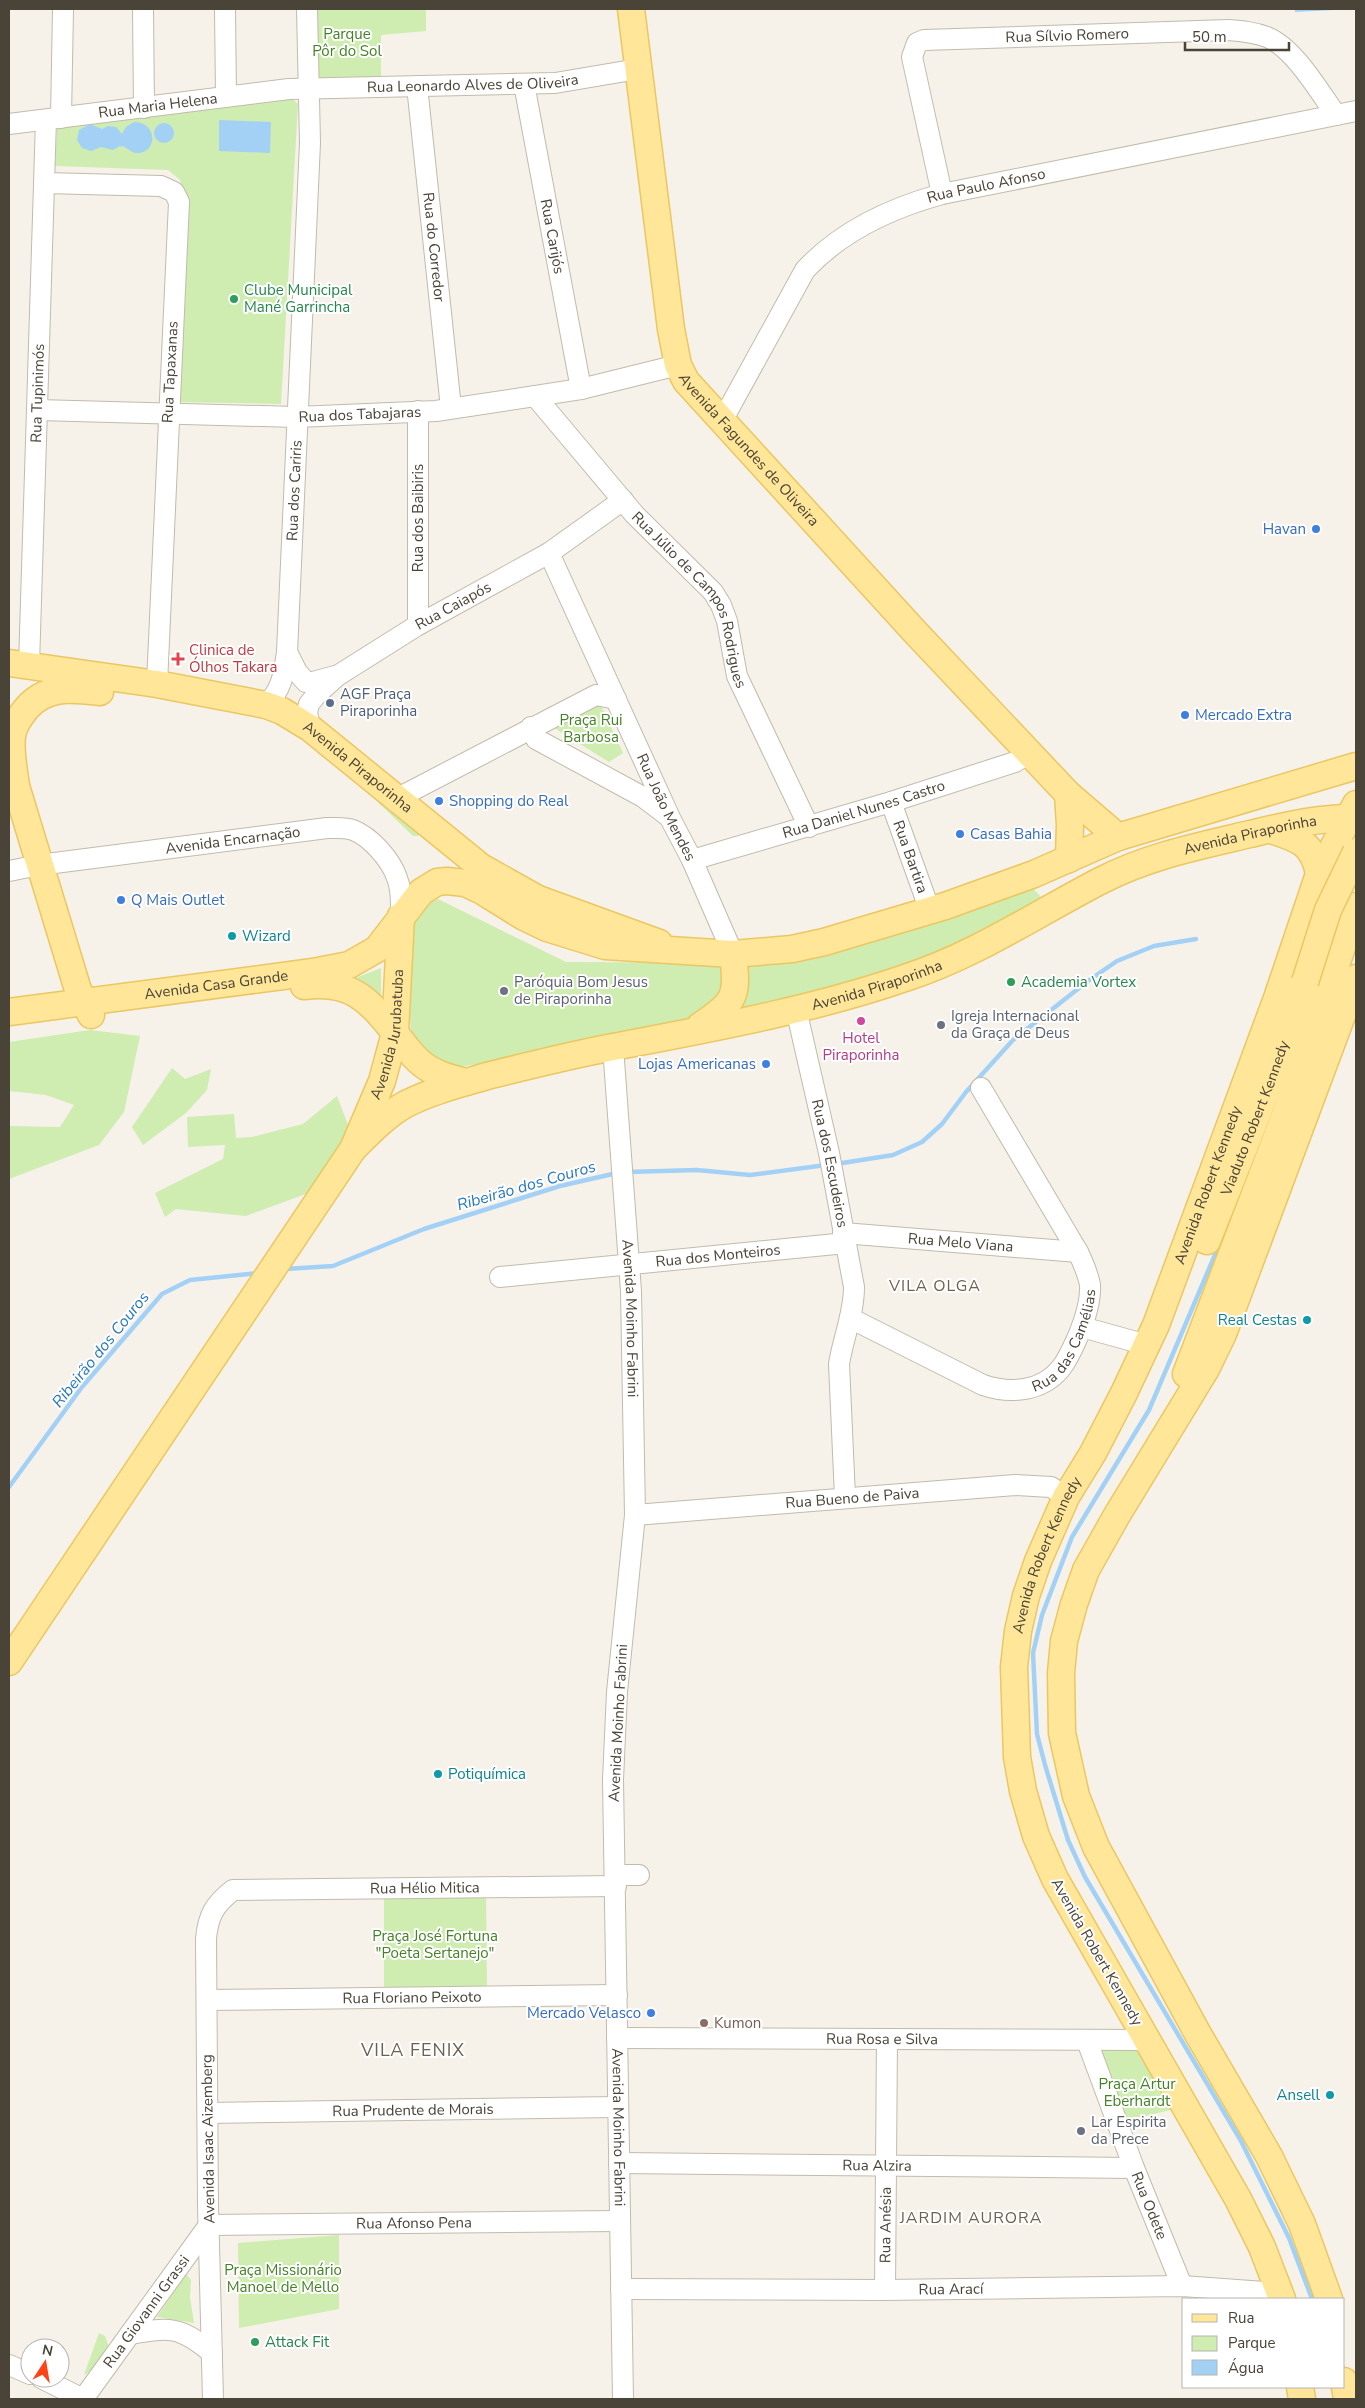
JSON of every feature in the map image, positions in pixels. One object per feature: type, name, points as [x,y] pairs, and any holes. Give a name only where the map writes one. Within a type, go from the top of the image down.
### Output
[{"type":"main road","name":"Avenida Fagundes de Oliveira","points":[[631,9],[671,329],[678,365],[686,381],[916,633],[1031,752],[1068,794],[1118,837]]},
{"type":"main road","name":"Avenida Piraporinha","points":[[19,664],[157,684],[266,705],[282,711],[310,728],[481,867],[522,892],[678,951]]},
{"type":"main road","points":[[88,1009],[12,779],[14,730],[19,719],[38,697],[44,693],[67,689],[120,694],[137,691],[157,684]]},
{"type":"main road","name":"Avenida Piraporinha","points":[[401,916],[416,897],[429,887],[437,882],[453,880],[482,891],[524,917],[575,938],[605,946],[733,954],[792,949],[980,894],[1069,859],[1118,837],[1356,766]]},
{"type":"main road","points":[[1068,794],[1070,825],[1069,859]]},
{"type":"main road","name":"Avenida Piraporinha","points":[[466,1082],[550,1059],[796,1009],[905,978],[965,956],[1103,880],[1145,860],[1270,830],[1354,813]]},
{"type":"main road","name":"Avenida Robert Kennedy","points":[[1281,2296],[1262,2247],[1238,2199],[1055,1879],[1036,1836],[1023,1791],[1017,1757],[1013,1687],[1018,1631],[1038,1561],[1066,1497],[1093,1453],[1148,1345],[1188,1243],[1277,998],[1315,884],[1354,813]]},
{"type":"main road","points":[[1270,830],[1293,837],[1308,847],[1314,856],[1315,884],[1356,899]]},
{"type":"main road","name":"Viaduto Robert Kennedy","points":[[1093,1453],[1118,1426],[1142,1392],[1170,1333],[1270,1082],[1328,910],[1356,852]]},
{"type":"main road","name":"Viaduto Robert Kennedy","points":[[1153,1455],[1287,1110],[1356,906]]},
{"type":"main road","name":"Avenida Casa Grande","points":[[9,1030],[88,1009],[350,965],[377,949],[394,930],[401,916]]},
{"type":"main road","name":"Avenida Jurubatuba","points":[[9,1662],[270,1270],[353,1149],[382,1081],[395,1033],[401,916]]},
{"type":"main road","points":[[696,1030],[726,1007],[733,998],[736,979],[733,954]]},
{"type":"main road","points":[[1329,2298],[1302,2224],[1269,2156],[1198,2034],[1096,1847],[1076,1796],[1062,1733],[1061,1673],[1064,1641],[1074,1604],[1096,1551],[1206,1369],[1223,1334],[1356,978]]},
{"type":"main road","name":"Avenida Casa Grande","points":[[9,1012],[88,1009],[326,984],[343,987],[356,993],[395,1033]]},
{"type":"main road","points":[[395,1033],[409,1051],[426,1067],[449,1078],[466,1082]]},
{"type":"main road","name":"Avenida Jurubatuba","points":[[353,1149],[386,1117],[404,1105],[466,1082]]},
{"type":"street","name":"Rua Tupinimós","points":[[19,664],[38,410],[45,184],[63,9]]},
{"type":"street","points":[[143,9],[144,108]]},
{"type":"street","points":[[225,9],[226,96]]},
{"type":"street","name":"Rua dos Cariris","points":[[266,705],[280,687],[284,675],[287,652],[310,143],[307,88],[307,9]]},
{"type":"street","name":"Rua Sílvio Romero","points":[[942,194],[912,57],[917,43],[924,40],[1228,30],[1251,32],[1268,37],[1293,57],[1336,115]]},
{"type":"street","name":"Rua Leonardo Alves de Oliveira","points":[[307,88],[555,83],[638,70]]},
{"type":"street","name":"Rua Carijós","points":[[524,84],[581,389]]},
{"type":"street","name":"Rua do Corredor","points":[[417,86],[450,408]]},
{"type":"street","name":"Rua Maria Helena","points":[[9,124],[226,96],[307,88]]},
{"type":"street","name":"Rua Paulo Afonso","points":[[722,420],[806,270],[822,251],[845,235],[883,214],[942,194],[1356,111]]},
{"type":"street","name":"Rua Tapaxanas","points":[[45,184],[161,186],[170,188],[176,195],[178,202],[167,413],[157,684]]},
{"type":"street","name":"Rua dos Tabajaras","points":[[38,410],[297,417],[418,412],[581,389],[678,365]]},
{"type":"street","name":"Rua Júlio de Campos Rodrigues","points":[[535,396],[623,500],[713,592],[721,605],[727,621],[737,676],[808,827]]},
{"type":"street","name":"Rua dos Baibiris","points":[[418,412],[418,625]]},
{"type":"street","name":"Rua Caiapós","points":[[310,728],[307,712],[309,704],[337,676],[418,625],[549,553],[623,500]]},
{"type":"street","name":"Rua João Mendes","points":[[549,553],[671,820],[692,860],[733,954]]},
{"type":"street","points":[[287,652],[297,672],[306,682],[337,676]]},
{"type":"street","points":[[396,799],[596,694],[604,675]]},
{"type":"street","points":[[596,694],[616,699]]},
{"type":"street","points":[[531,727],[536,739],[622,785],[658,807],[671,820]]},
{"type":"street","name":"Rua Daniel Nunes Castro","points":[[692,860],[891,802],[1015,762],[1031,752]]},
{"type":"street","points":[[622,785],[630,780],[644,760]]},
{"type":"street","name":"Rua Bartira","points":[[891,802],[930,910]]},
{"type":"street","name":"Avenida Encarnação","points":[[9,871],[39,865],[327,828],[348,829],[369,840],[391,865],[400,886],[401,916]]},
{"type":"street","name":"Rua dos Escudeiros","points":[[796,1009],[829,1153],[854,1287],[850,1318],[842,1345],[839,1364],[844,1497]]},
{"type":"street","name":"Avenida Moinho Fabrini","points":[[613,1047],[629,1265],[635,1515],[617,1692],[614,1780],[623,2399]]},
{"type":"street","name":"Rua das Camélias","points":[[850,1318],[983,1385],[1004,1390],[1021,1390],[1037,1386],[1056,1374],[1067,1360],[1082,1326],[1089,1299],[1090,1286],[1078,1252],[981,1088]]},
{"type":"street","name":"Rua Melo Viana","points":[[845,1238],[1078,1252]]},
{"type":"street","name":"Rua dos Monteiros","points":[[500,1277],[629,1265],[845,1238]]},
{"type":"street","points":[[1082,1326],[1148,1345]]},
{"type":"street","name":"Rua Bueno de Paiva","points":[[635,1515],[844,1497],[1028,1485],[1051,1487],[1066,1497]]},
{"type":"street","name":"Rua Hélio Mitica","points":[[233,1890],[615,1881],[639,1875]]},
{"type":"street","name":"Avenida Isaac Aizemberg","points":[[213,2399],[206,1939],[208,1920],[214,1906],[233,1890]]},
{"type":"street","name":"Rua Floriano Peixoto","points":[[207,2000],[617,1995]]},
{"type":"street","name":"Rua Rosa e Silva","points":[[617,2038],[1148,2040]]},
{"type":"street","name":"Rua Anésia","points":[[885,2290],[887,2040]]},
{"type":"street","name":"Rua Odete","points":[[1087,2041],[1134,2168],[1182,2286]]},
{"type":"street","name":"Rua Prudente de Morais","points":[[208,2113],[618,2107]]},
{"type":"street","name":"Rua Alzira","points":[[619,2163],[886,2164],[1134,2168]]},
{"type":"street","name":"Rua Afonso Pena","points":[[209,2225],[620,2221]]},
{"type":"street","name":"Rua Giovanni Grassi","points":[[83,2399],[209,2225]]},
{"type":"street","name":"Rua Arací","points":[[621,2289],[885,2290],[1182,2286],[1281,2296]]},
{"type":"street","points":[[130,2334],[167,2329],[182,2332],[195,2338],[212,2353]]},
{"type":"street","points":[[61,2388],[83,2399]]},
{"type":"green space","name":"Parque Pôr do Sol","points":[[312,9],[426,9],[426,31],[381,35],[381,81],[314,81]]},
{"type":"green space","name":"Clube Municipal Mané Garrincha","points":[[285,98],[294,100],[298,104],[281,404],[177,402],[185,196],[180,180],[168,170],[55,166],[57,127]]},
{"type":"green space","name":"Praça Rui Barbosa","points":[[600,703],[623,753],[609,762],[551,726]]},
{"type":"green space","points":[[357,782],[422,831],[418,836],[413,836]]},
{"type":"green space","points":[[1029,884],[1041,897],[1030,916],[974,944],[816,997],[461,1067],[447,1067],[424,1057],[411,1039],[408,966],[413,920],[422,906],[438,899],[566,962],[788,963]]},
{"type":"green space","points":[[381,968],[381,997],[353,979]]},
{"type":"green space","points":[[90,1030],[140,1036],[124,1112],[99,1145],[9,1179],[9,1126],[60,1127],[74,1105],[46,1095],[9,1091],[9,1042]]},
{"type":"green space","points":[[172,1068],[185,1079],[211,1069],[207,1090],[186,1113],[143,1145],[132,1127]]},
{"type":"green space","points":[[337,1096],[352,1135],[319,1189],[246,1216],[176,1209],[165,1217],[155,1193],[223,1159],[225,1145],[188,1147],[187,1117],[234,1114],[236,1138],[252,1137],[303,1124]]},
{"type":"green space","name":"Praça José Fortuna \"Poeta Sertanejo\"","points":[[486,1887],[487,1989],[384,1998],[384,1888]]},
{"type":"green space","name":"Praça Artur Eberhardt","points":[[1128,2045],[1139,2051],[1174,2109],[1122,2122],[1096,2047]]},
{"type":"green space","name":"Praça Missionário Manoel de Mello","points":[[339,2235],[339,2309],[239,2328],[238,2243]]},
{"type":"green space","points":[[186,2274],[191,2280],[190,2297],[194,2323],[157,2317]]},
{"type":"green space","points":[[99,2333],[105,2336],[110,2350],[99,2365],[84,2375]]},
{"type":"water","points":[[1295,9],[1356,9],[1295,12]]},
{"type":"water","points":[[219,120],[271,122],[270,153],[219,151]]},
{"type":"water","points":[[134,122],[142,123],[151,132],[152,143],[144,152],[135,153],[120,146],[113,150],[101,147],[91,151],[82,148],[77,140],[79,130],[90,124],[102,129],[108,126],[116,127],[122,134],[126,127]]},
{"type":"water","points":[[164,123],[171,126],[174,133],[171,140],[164,143],[157,140],[154,133],[157,126]]},
{"type":"waterway","name":"Ribeirão dos Couros","points":[[836,1164],[893,1155],[922,1142],[942,1124],[966,1092],[1013,1040],[1088,981],[1117,961],[1154,946],[1196,939]]},
{"type":"waterway","points":[[1234,1208],[1260,1145]]},
{"type":"waterway","name":"Ribeirão dos Couros","points":[[627,1172],[697,1170],[750,1175],[826,1165]]},
{"type":"waterway","name":"Ribeirão dos Couros","points":[[285,1269],[333,1266],[424,1229],[560,1186],[617,1173]]},
{"type":"waterway","points":[[1220,1243],[1149,1410],[1072,1537],[1042,1615],[1033,1653],[1037,1734],[1068,1840],[1085,1877],[1241,2141],[1289,2238],[1312,2298]]},
{"type":"waterway","name":"Ribeirão dos Couros","points":[[9,1487],[82,1387],[162,1294],[190,1280],[258,1273]]},
{"type":"place","name":"Clube Municipal Mané Garrincha","points":[[234,299]]},
{"type":"place","name":"Havan","points":[[1316,529]]},
{"type":"place","name":"Clinica de Ólhos Takara","points":[[178,659]]},
{"type":"place","name":"AGF Praça Piraporinha","points":[[330,703]]},
{"type":"place","name":"Mercado Extra","points":[[1185,715]]},
{"type":"place","name":"Shopping do Real","points":[[439,801]]},
{"type":"place","name":"Casas Bahia","points":[[960,834]]},
{"type":"place","name":"Q Mais Outlet","points":[[121,900]]},
{"type":"place","name":"Wizard","points":[[232,936]]},
{"type":"place","name":"Academia Vortex","points":[[1011,982]]},
{"type":"place","name":"Paróquia Bom Jesus de Piraporinha","points":[[504,991]]},
{"type":"place","name":"Hotel Piraporinha","points":[[861,1021]]},
{"type":"place","name":"Igreja Internacional da Graça de Deus","points":[[941,1025]]},
{"type":"place","name":"Lojas Americanas","points":[[766,1064]]},
{"type":"place","name":"Real Cestas","points":[[1307,1320]]},
{"type":"place","name":"Potiquímica","points":[[438,1774]]},
{"type":"place","name":"Mercado Velasco","points":[[651,2013]]},
{"type":"place","name":"Kumon","points":[[704,2023]]},
{"type":"place","name":"Ansell","points":[[1330,2095]]},
{"type":"place","name":"Lar Espirita da Prece","points":[[1081,2131]]},
{"type":"place","name":"Attack Fit","points":[[255,2342]]},
{"type":"district","name":"VILA OLGA","points":[[935,1285]]},
{"type":"district","name":"VILA FENIX","points":[[413,2050]]},
{"type":"district","name":"JARDIM AURORA","points":[[971,2217]]}]
